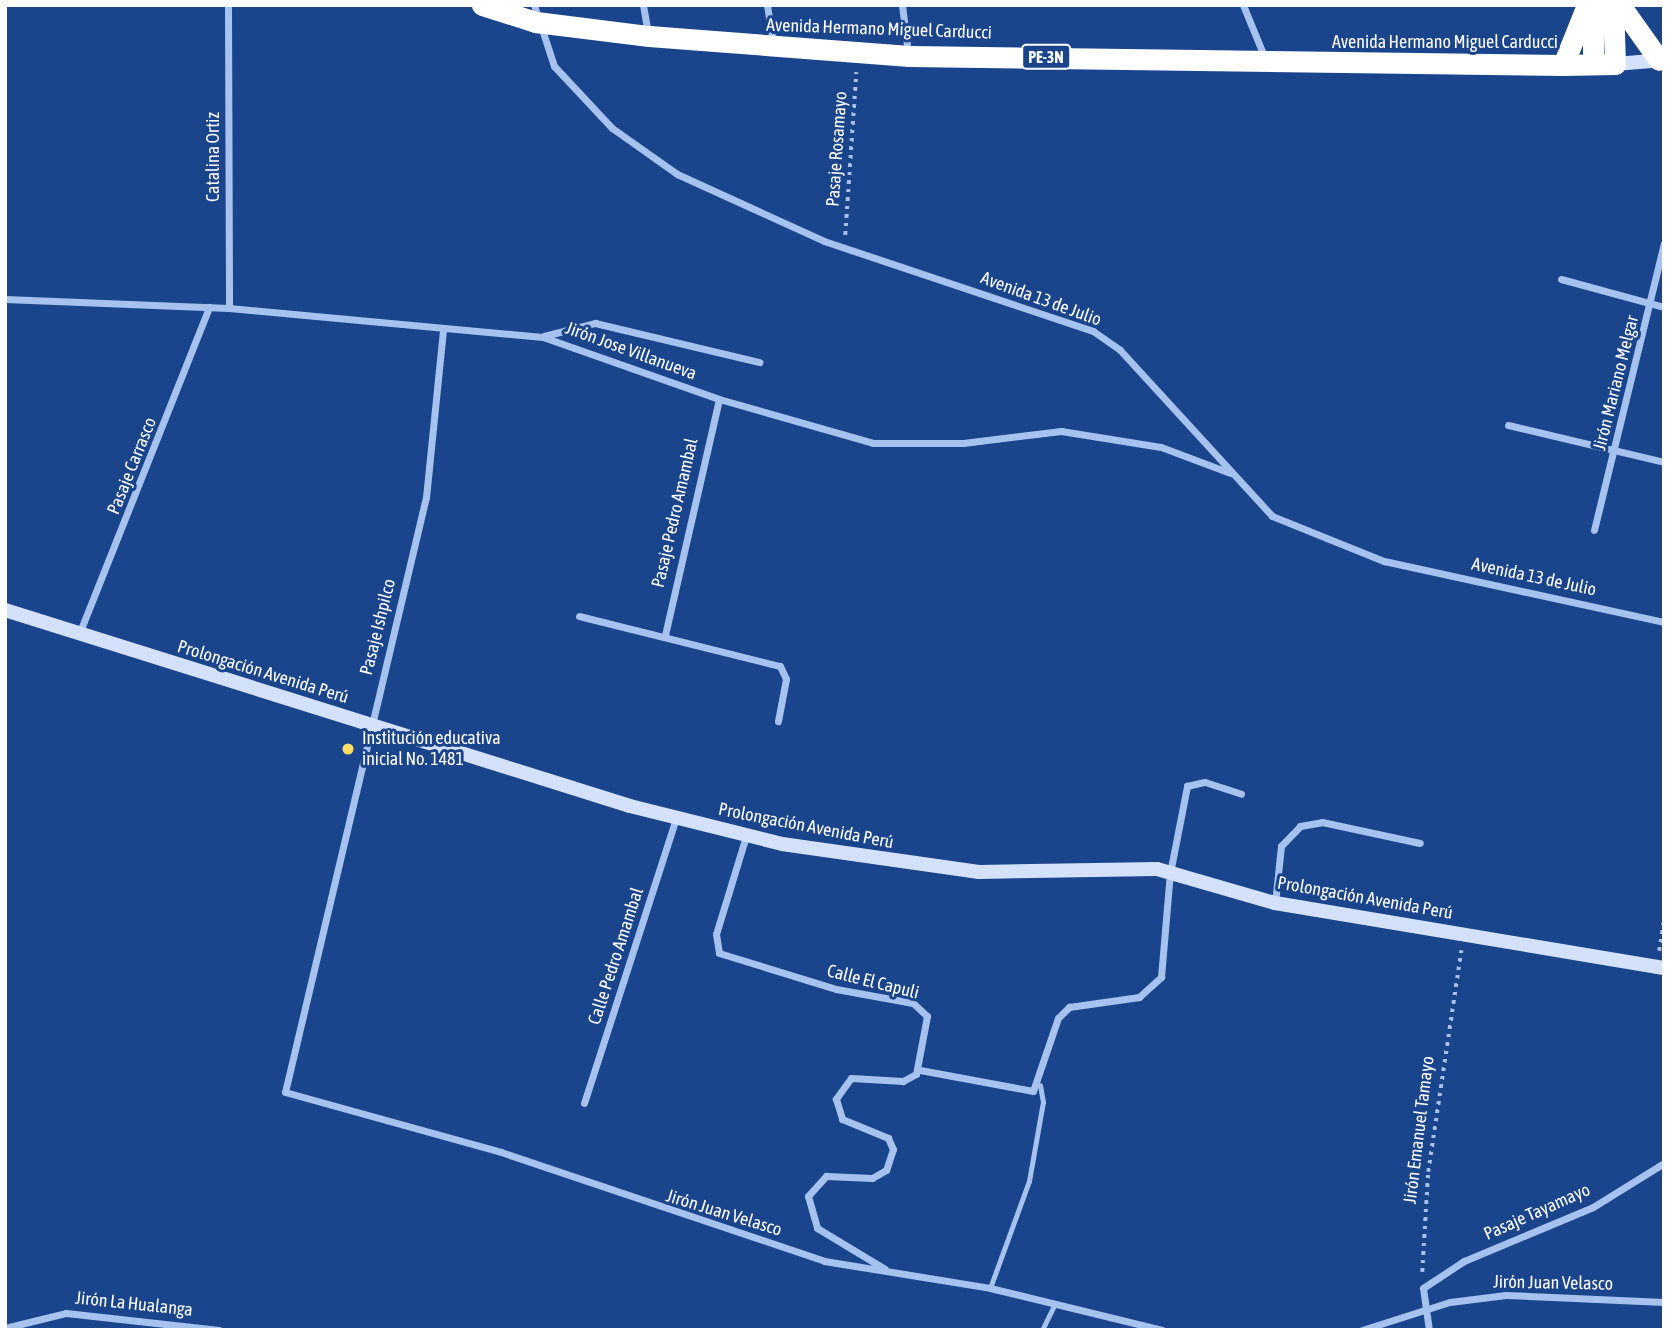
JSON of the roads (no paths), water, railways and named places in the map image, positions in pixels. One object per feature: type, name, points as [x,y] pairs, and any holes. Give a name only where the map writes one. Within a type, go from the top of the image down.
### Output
[{"type":"highway","name":"Avenida Hermano Miguel Carducci","points":[[482,5],[649,36],[774,48],[909,56],[1267,64],[1615,64]]},
{"type":"highway","points":[[1563,65],[1587,5]]},
{"type":"highway","points":[[1592,5],[1593,64]]},
{"type":"highway","points":[[1613,5],[1615,64]]},
{"type":"highway","points":[[1620,5],[1662,60]]},
{"type":"street","name":"Catalina Ortiz","points":[[228,5],[229,308]]},
{"type":"street","points":[[643,5],[649,36]]},
{"type":"street","points":[[767,5],[774,48]]},
{"type":"street","points":[[902,5],[909,56]]},
{"type":"street","points":[[1243,5],[1267,64]]},
{"type":"street","name":"Avenida 13 de Julio","points":[[535,14],[554,66],[612,128],[677,174],[842,247],[1093,331],[1120,350],[1272,516],[1384,561],[1664,622]]},
{"type":"street","points":[[1615,64],[1662,60]]},
{"type":"street","name":"Jirón Mariano Melgar","points":[[1594,530],[1616,450],[1664,243]]},
{"type":"street","points":[[1561,279],[1664,307]]},
{"type":"street","name":"Jirón Jose Villanueva","points":[[5,299],[229,308],[443,330],[543,337],[719,399],[873,443],[963,443],[1061,431],[1161,447],[1234,474]]},
{"type":"street","name":"Pasaje Carrasco","points":[[79,634],[209,307]]},
{"type":"street","points":[[543,337],[595,323],[760,362]]},
{"type":"street","name":"Pasaje Ishpilco","points":[[285,1092],[426,496],[443,330]]},
{"type":"street","name":"Pasaje Pedro Amambal","points":[[664,635],[719,399]]},
{"type":"street","points":[[1507,425],[1664,462]]},
{"type":"street","name":"Prolongación Avenida Perú","points":[[5,610],[676,818],[746,836],[863,860],[979,872],[1101,865],[1170,873],[1275,903],[1660,967]]},
{"type":"street","points":[[579,616],[780,666],[786,679],[778,721]]},
{"type":"street","points":[[888,1271],[817,1228],[808,1196],[826,1176],[878,1177],[891,1158],[888,1138],[838,1113],[836,1098],[844,1082],[859,1076],[903,1081],[920,1070],[1028,1092],[1040,1085],[1056,1024],[1069,1007],[1130,999],[1157,984],[1170,873],[1187,786],[1205,782],[1241,794]]},
{"type":"street","name":"Calle Pedro Amambal","points":[[584,1103],[676,818]]},
{"type":"street","points":[[1275,903],[1281,846],[1300,825],[1322,822],[1420,843]]},
{"type":"street","name":"Calle El Capuli","points":[[746,836],[716,934],[719,953],[836,989],[919,1006],[929,1021],[920,1070]]},
{"type":"street","name":"Jirón Juan Velasco","points":[[285,1092],[500,1152],[824,1261],[990,1288],[1162,1330]]},
{"type":"street","name":"Pasaje Tayamayo","points":[[1424,1310],[1423,1288],[1464,1261],[1593,1206],[1664,1163]]},
{"type":"street","name":"Jirón Juan Velasco","points":[[1362,1330],[1424,1310],[1506,1295],[1664,1302]]},
{"type":"street","points":[[1424,1310],[1429,1330]]},
{"type":"street","name":"Jirón La Hualanga","points":[[5,1328],[66,1313],[219,1330]]},
{"type":"lane","points":[[990,1288],[1029,1181],[1043,1102],[1040,1085]]},
{"type":"lane","points":[[1042,1330],[1055,1303]]},
{"type":"place","name":"Institución educativa inicial No. 1481","points":[[348,749]]}]
